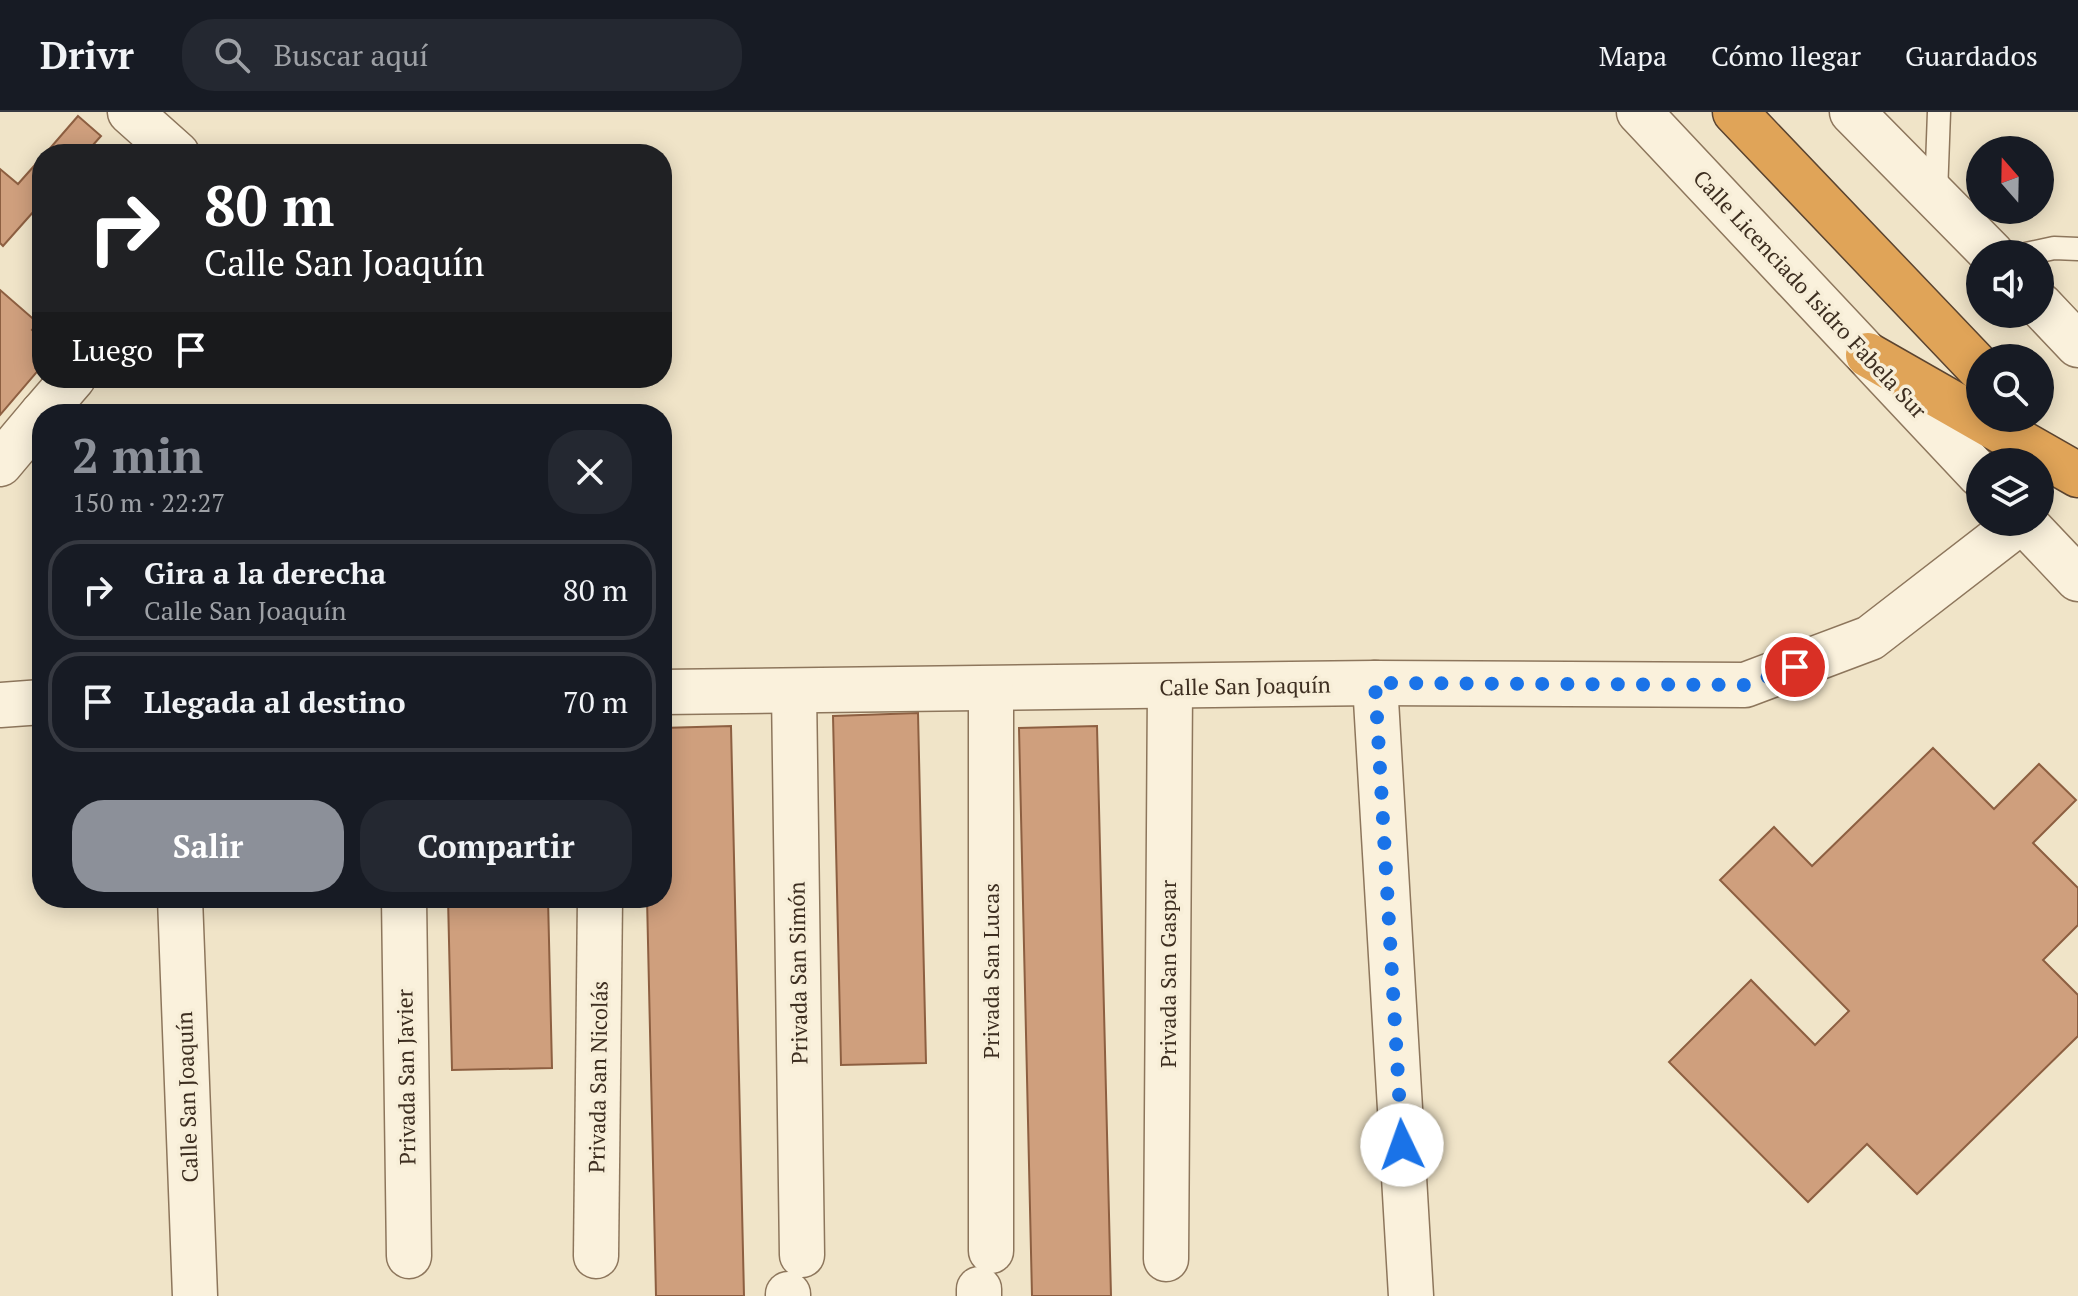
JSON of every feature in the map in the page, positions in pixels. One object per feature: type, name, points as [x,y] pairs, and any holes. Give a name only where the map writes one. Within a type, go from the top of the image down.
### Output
[{"type":"highway","points":[[1735,112],[1966,354]]},
{"type":"highway","points":[[1868,355],[2078,474]]},
{"type":"highway","points":[[2039,432],[2078,474]]},
{"type":"street","points":[[130,112],[166,144]]},
{"type":"street","name":"Calle Licenciado Isidro Fabela Sur","points":[[1639,112],[1966,460]]},
{"type":"street","points":[[1852,112],[1979,240]]},
{"type":"street","points":[[2054,320],[2078,345]]},
{"type":"street","points":[[51,404],[64,388]]},
{"type":"street","points":[[0,464],[32,426]]},
{"type":"street","name":"Calle San Joaquín","points":[[672,692],[1375,683],[1745,685],[1870,638],[2004,536]]},
{"type":"street","points":[[2036,536],[2078,579]]},
{"type":"street","points":[[1375,683],[1411,1296]]},
{"type":"street","name":"Privada San Gaspar","points":[[1167,1278],[1170,688]]},
{"type":"street","name":"Privada San Lucas","points":[[983,1279],[991,690]]},
{"type":"street","name":"Privada San Simón","points":[[793,1281],[794,691]]},
{"type":"street","points":[[0,705],[32,703]]},
{"type":"street","name":"Calle San Joaquín","points":[[180,908],[195,1296]]},
{"type":"street","name":"Privada San Javier","points":[[404,908],[409,1256]]},
{"type":"street","name":"Privada San Nicolás","points":[[596,1256],[600,908]]},
{"type":"lane","points":[[1936,195],[1939,112]]},
{"type":"lane","points":[[2054,248],[2078,249]]},
{"type":"building","points":[[78,116],[101,136],[94,144],[54,144]]},
{"type":"building","points":[[32,168],[32,213],[3,246],[0,243],[0,169],[18,184]]},
{"type":"building","points":[[0,290],[32,318],[32,378],[0,415]]},
{"type":"building","points":[[918,713],[926,1063],[841,1065],[833,716]]},
{"type":"building","points":[[731,726],[744,1296],[656,1296],[647,908],[672,908],[672,728]]},
{"type":"building","points":[[1097,726],[1111,1296],[1032,1296],[1019,728]]},
{"type":"building","points":[[1933,748],[1994,809],[2039,764],[2076,800],[2033,843],[2078,888],[2078,925],[2043,960],[2078,995],[2078,1036],[1917,1194],[1867,1144],[1808,1202],[1669,1062],[1751,980],[1815,1045],[1849,1011],[1720,880],[1774,827],[1812,866]]},
{"type":"building","points":[[448,908],[548,908],[552,1068],[452,1070]]},
{"type":"route","points":[[1402,1145],[1375,683],[1745,685],[1795,667]]}]
